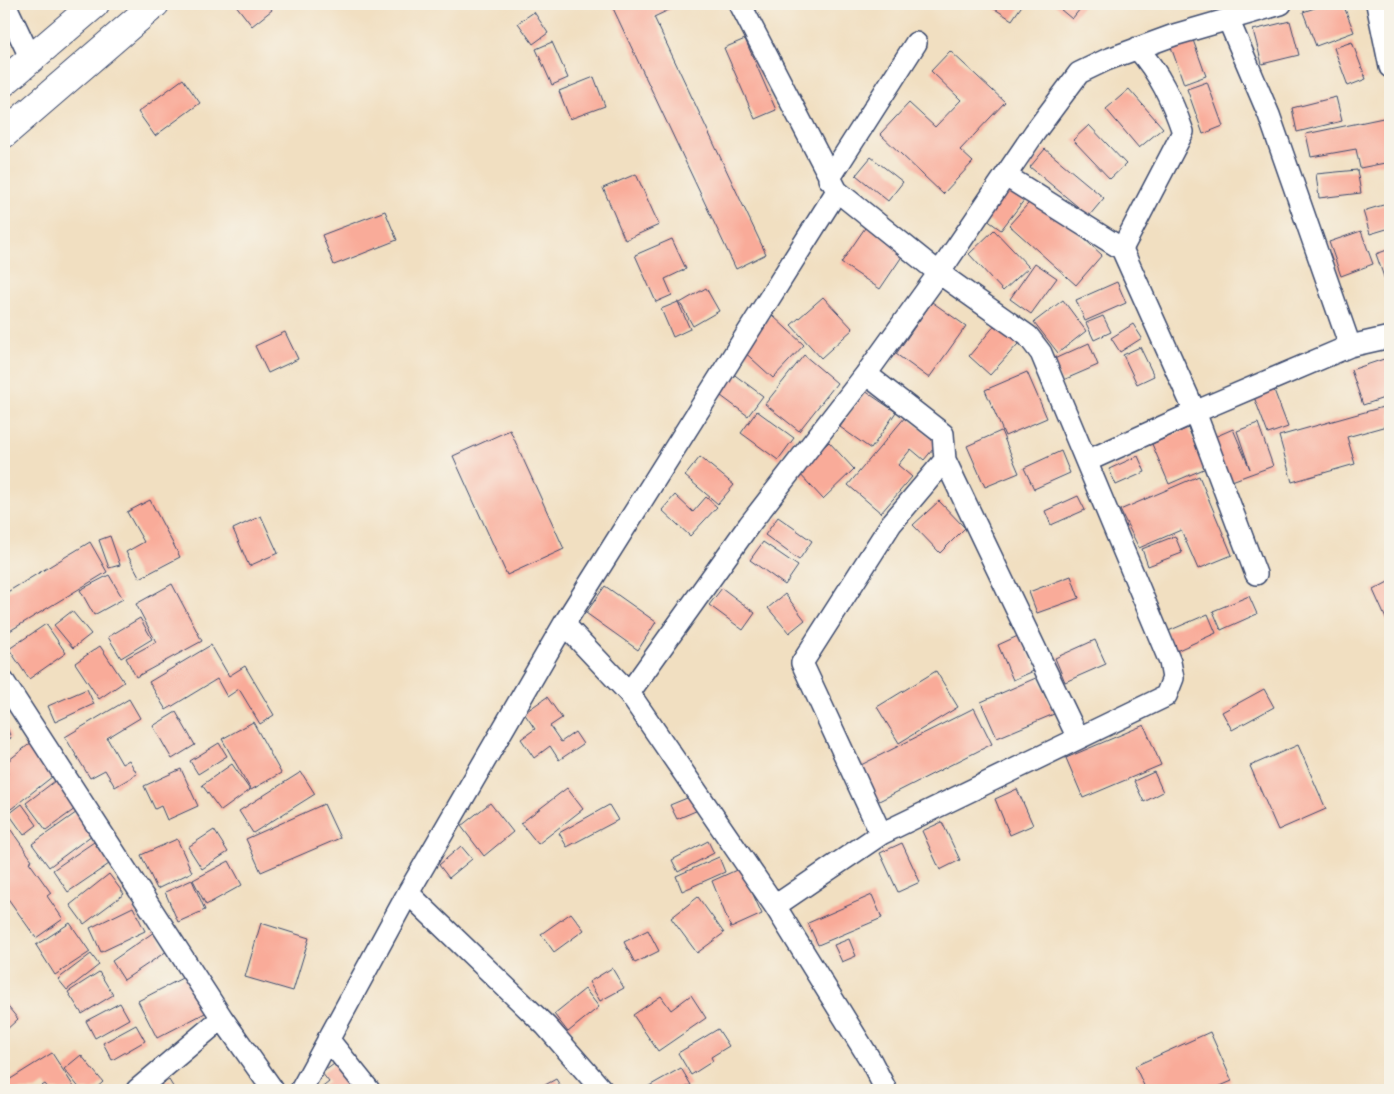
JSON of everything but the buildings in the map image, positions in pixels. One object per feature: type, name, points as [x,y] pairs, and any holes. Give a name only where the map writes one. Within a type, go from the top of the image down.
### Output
[{"type":"main road","points":[[4,82],[95,4]]},
{"type":"main road","points":[[4,134],[155,4]]},
{"type":"street","points":[[5,4],[31,59]]},
{"type":"street","points":[[740,4],[833,185],[939,273],[1028,336],[1041,353],[1170,662],[1173,678],[1166,696],[882,834],[775,906]]},
{"type":"street","points":[[629,693],[749,525],[866,374],[939,273],[1035,132],[1078,73],[1137,48],[1281,4]]},
{"type":"street","points":[[1377,4],[1390,67]]},
{"type":"street","points":[[1228,19],[1269,115],[1350,346]]},
{"type":"street","points":[[301,1090],[408,893],[564,624],[833,185],[916,43]]},
{"type":"street","points":[[1122,249],[1182,132],[1172,99],[1152,66],[1137,48]]},
{"type":"street","points":[[1006,176],[1122,249],[1195,412],[1256,574]]},
{"type":"street","points":[[1087,461],[1195,412],[1350,346],[1390,337]]},
{"type":"street","points":[[866,374],[943,434],[945,460],[1078,738]]},
{"type":"street","points":[[882,834],[802,663],[891,524],[945,460]]},
{"type":"street","points":[[564,624],[629,693],[775,906],[871,1061],[886,1090]]},
{"type":"street","points":[[4,682],[222,1018],[273,1090]]},
{"type":"street","points":[[408,893],[546,1026],[602,1090]]},
{"type":"street","points":[[137,1090],[222,1018]]},
{"type":"street","points":[[328,1039],[369,1090]]}]
